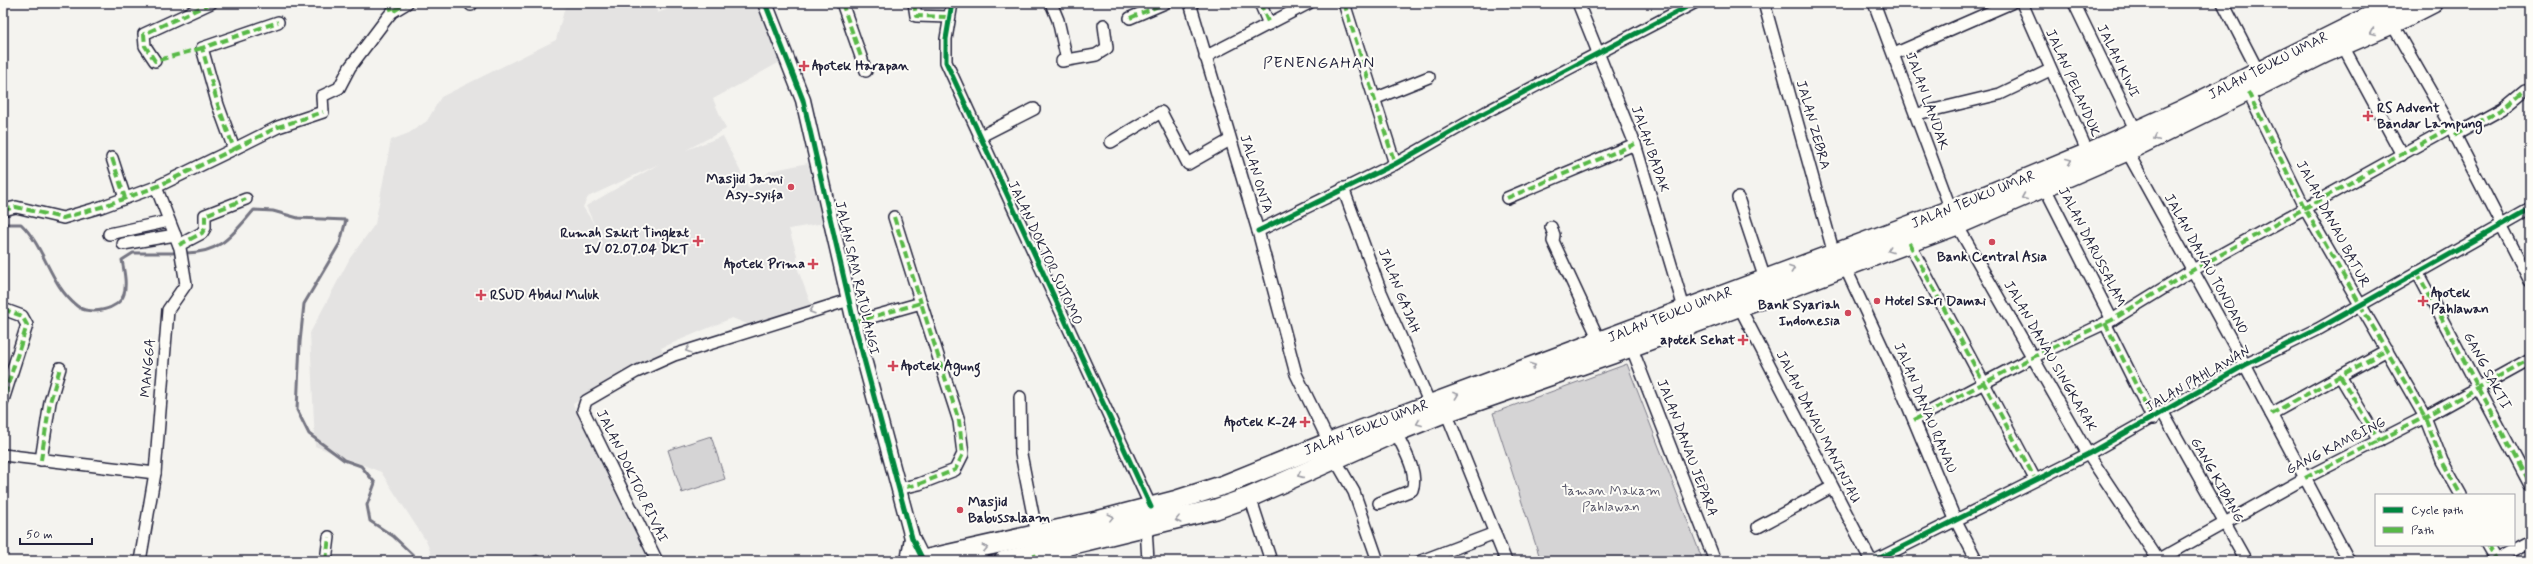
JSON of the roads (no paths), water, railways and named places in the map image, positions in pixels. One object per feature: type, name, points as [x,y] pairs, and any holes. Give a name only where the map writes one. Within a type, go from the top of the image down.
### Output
[{"type":"highway","name":"JALAN TEUKU UMAR","points":[[1602,350],[1631,346],[1739,306],[1839,261],[1954,217],[2045,188],[2126,151],[2202,107],[2258,71],[2397,3]]},
{"type":"highway","name":"JALAN TEUKU UMAR","points":[[2202,107],[2248,92],[2434,3]]},
{"type":"highway","name":"JALAN TEUKU UMAR","points":[[1004,561],[1065,554],[1146,527],[1224,507],[1250,497],[1332,451],[1438,408],[1602,350],[1684,308],[1765,279],[1909,243],[1954,217],[2088,153],[2136,131],[2181,118]]},
{"type":"highway","name":"JALAN TEUKU UMAR","points":[[917,561],[1151,508],[1396,432],[1438,408]]},
{"type":"street","points":[[3,210],[16,207],[63,218],[156,187],[278,127],[324,112],[322,96],[339,88],[350,67],[390,7],[407,3]]},
{"type":"street","name":"JALAN SAM RATULANGI","points":[[765,3],[803,100],[854,322],[917,561]]},
{"type":"street","points":[[842,3],[866,71]]},
{"type":"street","points":[[914,3],[916,16],[949,17]]},
{"type":"street","name":"JALAN DOKTOR SUTOMO","points":[[952,3],[949,17],[946,62],[979,137],[1151,508]]},
{"type":"street","points":[[1051,3],[1058,20],[1064,61],[1096,55],[1107,48],[1104,25]]},
{"type":"street","points":[[1130,18],[1165,3]]},
{"type":"street","name":"JALAN ONTA","points":[[1190,3],[1258,232],[1296,374],[1332,451]]},
{"type":"street","points":[[1260,3],[1269,24]]},
{"type":"street","points":[[1205,56],[1309,3]]},
{"type":"street","points":[[1344,3],[1395,164]]},
{"type":"street","name":"JALAN BADAK","points":[[1578,3],[1635,144],[1684,308]]},
{"type":"street","points":[[1258,232],[1343,188],[1395,164],[1486,112],[1694,3]]},
{"type":"street","name":"JALAN ZEBRA","points":[[1764,3],[1839,261]]},
{"type":"street","name":"JALAN LANDAK","points":[[1874,3],[1917,114],[1954,217]]},
{"type":"street","points":[[1894,54],[2011,3]]},
{"type":"street","name":"JALAN PELANDUK","points":[[2022,3],[2050,70],[2088,153]]},
{"type":"street","name":"JALAN KIWI","points":[[2074,3],[2136,131]]},
{"type":"street","points":[[2223,3],[2258,71]]},
{"type":"street","points":[[154,61],[145,46],[144,34],[161,25],[213,4]]},
{"type":"street","points":[[234,149],[218,105],[202,48],[278,22]]},
{"type":"street","points":[[2392,24],[2453,131],[2530,281]]},
{"type":"street","points":[[2342,46],[2402,155]]},
{"type":"street","points":[[1917,114],[2000,94],[2050,70]]},
{"type":"street","points":[[1374,99],[1429,76]]},
{"type":"street","points":[[1914,420],[2033,357],[2108,321],[2193,270],[2402,155],[2502,109],[2525,90]]},
{"type":"street","name":"JALAN DANAU BATUR","points":[[2248,92],[2305,209],[2425,417],[2442,461],[2460,494]]},
{"type":"street","points":[[979,137],[1034,109]]},
{"type":"street","points":[[1111,142],[1161,112],[1188,164],[1230,140]]},
{"type":"street","points":[[1508,198],[1635,144]]},
{"type":"street","name":"JALAN DANAU TONDANO","points":[[2126,151],[2245,365],[2349,561]]},
{"type":"street","points":[[112,158],[125,198]]},
{"type":"street","name":"MANGGA","points":[[140,561],[155,473],[168,310],[186,284],[178,242],[156,187]]},
{"type":"street","name":"JALAN GAJAH","points":[[1343,188],[1385,303],[1438,408],[1495,533],[1506,561]]},
{"type":"street","name":"JALAN DARUSSALAM","points":[[2045,188],[2153,419]]},
{"type":"street","points":[[1738,198],[1765,279]]},
{"type":"street","points":[[123,244],[178,242],[202,233],[205,228],[205,215],[246,199]]},
{"type":"street","name":"JALAN PAHLAWAN","points":[[1874,561],[2035,479],[2088,454],[2153,419],[2245,365],[2318,329],[2359,304],[2500,225],[2530,210]]},
{"type":"street","points":[[894,217],[960,421],[963,454],[955,470],[898,489]]},
{"type":"street","name":"JALAN DANAU SINGKARAK","points":[[1954,217],[2088,454],[2158,561]]},
{"type":"street","points":[[108,234],[170,221]]},
{"type":"street","points":[[1551,227],[1554,235],[1554,241],[1602,350]]},
{"type":"street","points":[[1909,243],[2035,479]]},
{"type":"street","name":"JALAN DANAU RANAU","points":[[1839,261],[1914,420],[1955,519],[1977,561]]},
{"type":"street","name":"GANG SAKTI","points":[[2417,272],[2480,388],[2530,485]]},
{"type":"street","name":"JALAN DOKTOR RIVAI","points":[[657,561],[585,414],[584,404],[636,372],[674,355],[849,300]]},
{"type":"street","points":[[854,322],[921,303]]},
{"type":"street","name":"JALAN DANAU MANINJAU","points":[[1739,306],[1871,561]]},
{"type":"street","points":[[3,309],[22,316],[27,325],[3,400]]},
{"type":"street","name":"JALAN DANAU JEPARA","points":[[1631,346],[1715,561]]},
{"type":"street","points":[[2271,414],[2387,350]]},
{"type":"street","name":"GANG KAMBING","points":[[2158,561],[2305,478],[2480,388],[2530,359]]},
{"type":"street","points":[[41,460],[50,402],[60,368]]},
{"type":"street","points":[[2340,376],[2379,440]]},
{"type":"street","points":[[1020,397],[1021,454],[1037,535]]},
{"type":"street","name":"GANG KIBANG","points":[[2163,413],[2246,561]]},
{"type":"street","points":[[1379,503],[1412,490],[1414,483],[1412,470],[1396,432]]},
{"type":"street","points":[[1332,451],[1354,492],[1378,561]]},
{"type":"street","points":[[3,455],[155,473]]},
{"type":"street","points":[[1758,527],[1832,487]]},
{"type":"street","points":[[1250,497],[1271,561]]},
{"type":"street","points":[[1146,527],[1148,561]]},
{"type":"street","points":[[1421,561],[1495,533]]},
{"type":"street","points":[[326,561],[329,537]]},
{"type":"street","points":[[2488,546],[2494,560],[2530,541]]},
{"type":"waterway","points":[[184,253],[207,250],[216,246],[232,235],[254,210],[273,211],[298,218],[346,220],[340,243],[304,304],[300,342],[297,410],[309,434],[344,460],[361,466],[375,483],[367,505],[370,521],[393,536],[413,555],[414,561]]},
{"type":"waterway","points":[[3,228],[7,224],[21,224],[36,244],[60,288],[77,306],[89,311],[103,310],[121,300],[124,294],[125,286],[122,260],[133,253],[179,253]]},
{"type":"waterway","points":[[523,561],[537,556],[547,561]]},
{"type":"place","name":"Apotek Harapan","points":[[804,66]]},
{"type":"place","name":"RS Advent Bandar Lampung","points":[[2368,116]]},
{"type":"place","name":"Masjid Jami Asy-syifa","points":[[791,187]]},
{"type":"place","name":"Rumah Sakit Tingkat IV 02.07.04 DKT","points":[[698,241]]},
{"type":"place","name":"Bank Central Asia","points":[[1992,242]]},
{"type":"place","name":"Apotek Prima","points":[[813,264]]},
{"type":"place","name":"RSUD Abdul Muluk","points":[[481,295]]},
{"type":"place","name":"Hotel Sari Damai","points":[[1877,301]]},
{"type":"place","name":"Apotek Pahlawan","points":[[2423,301]]},
{"type":"place","name":"Bank Syariah Indonesia","points":[[1848,313]]},
{"type":"place","name":"apotek Sehat","points":[[1743,340]]},
{"type":"place","name":"Apotek Agung","points":[[893,366]]},
{"type":"place","name":"Apotek K-24","points":[[1305,422]]},
{"type":"place","name":"Masjid Babussalaam","points":[[960,510]]},
{"type":"district","name":"PENENGAHAN","points":[[1319,63]]},
{"type":"park label","name":"Taman Makam Pahlawan","points":[[1611,500]]}]
